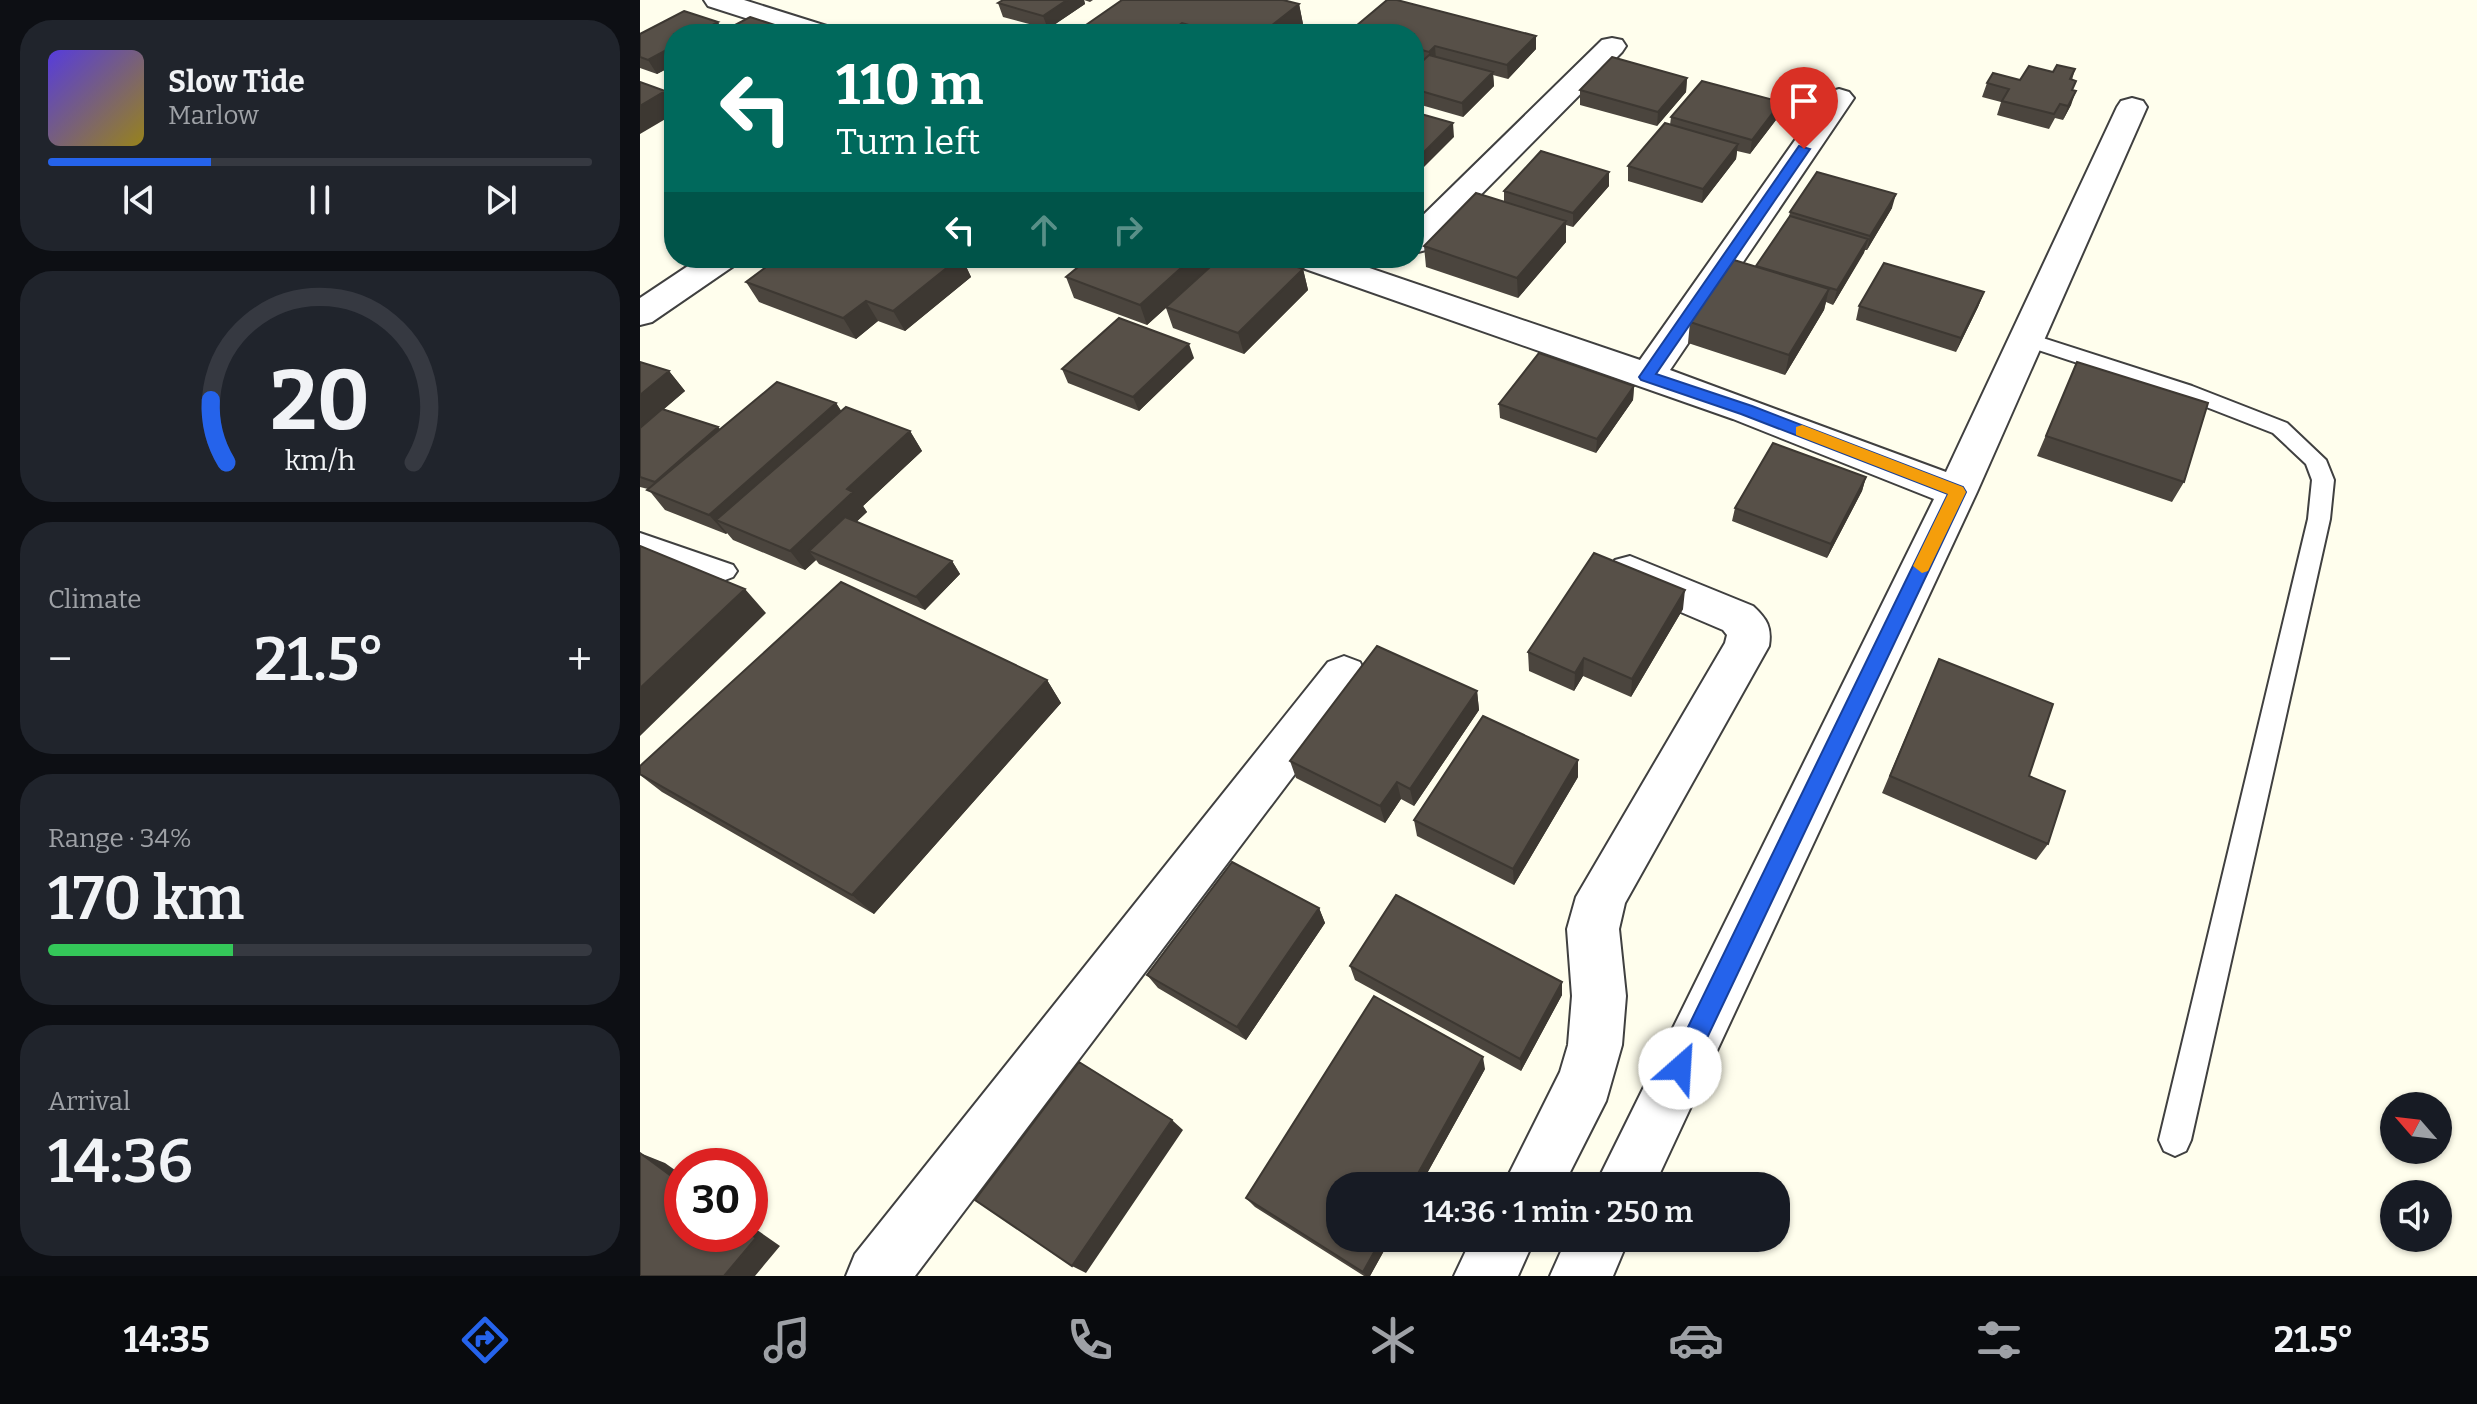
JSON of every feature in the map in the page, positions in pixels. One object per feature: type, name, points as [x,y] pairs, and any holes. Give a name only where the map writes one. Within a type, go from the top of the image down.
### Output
[{"type":"street","points":[[717,0],[792,24]]},
{"type":"street","points":[[1424,233],[1612,46]]},
{"type":"street","points":[[1647,377],[1839,98]]},
{"type":"street","points":[[1631,1172],[1957,492],[2132,107]]},
{"type":"street","points":[[640,314],[708,268]]},
{"type":"street","points":[[1386,270],[1647,377],[1746,410],[1957,492]]},
{"type":"street","points":[[1539,1172],[1586,1081],[1595,1045],[1599,996],[1593,929],[1601,897],[1747,646],[1750,630],[1738,618],[1610,563]]},
{"type":"street","points":[[877,1276],[1344,675]]},
{"type":"street","points":[[1485,1276],[1498,1252]]},
{"type":"street","points":[[1581,1276],[1592,1252]]},
{"type":"lane","points":[[2027,339],[2185,391],[2280,428],[2315,460],[2323,480],[2319,519],[2175,1140]]},
{"type":"lane","points":[[640,542],[725,571]]},
{"type":"building","points":[[1003,0],[1067,0],[1043,16],[998,3]]},
{"type":"building","points":[[1122,0],[1283,0],[1299,4],[1274,24],[1087,24]]},
{"type":"building","points":[[1387,0],[1397,0],[1536,36],[1507,65],[1435,46],[1429,52],[1424,51],[1424,24],[1358,24]]},
{"type":"building","points":[[684,11],[718,22],[664,24],[664,51],[648,60],[640,57],[640,34]]},
{"type":"building","points":[[750,17],[772,24],[737,24]]},
{"type":"building","points":[[1429,55],[1493,72],[1462,103],[1424,92],[1424,60]]},
{"type":"building","points":[[1612,57],[1687,78],[1658,112],[1580,90]]},
{"type":"building","points":[[2057,65],[2075,69],[2070,79],[2076,81],[2072,90],[2076,91],[2068,106],[2060,104],[2054,114],[2002,101],[2009,89],[1987,83],[1993,73],[2020,80],[2029,66],[2053,72]]},
{"type":"building","points":[[1702,81],[1781,102],[1752,140],[1671,117]]},
{"type":"building","points":[[640,82],[664,91],[664,92],[640,106]]},
{"type":"building","points":[[1424,115],[1453,123],[1424,152]]},
{"type":"building","points":[[1665,123],[1738,144],[1703,189],[1628,166]]},
{"type":"building","points":[[1541,151],[1609,172],[1573,213],[1504,191]]},
{"type":"building","points":[[1817,172],[1896,194],[1870,236],[1790,212]]},
{"type":"building","points":[[1476,193],[1566,221],[1517,278],[1424,246]]},
{"type":"building","points":[[1790,216],[1868,239],[1837,290],[1756,266]]},
{"type":"building","points":[[1734,260],[1829,289],[1789,355],[1690,322]]},
{"type":"building","points":[[1884,263],[1984,292],[1961,338],[1859,306]]},
{"type":"building","points":[[765,268],[947,268],[893,311],[866,301],[843,318],[746,282]]},
{"type":"building","points":[[1077,268],[1181,268],[1140,305],[1066,277]]},
{"type":"building","points":[[1209,268],[1303,269],[1238,333],[1166,307]]},
{"type":"building","points":[[1119,318],[1189,344],[1133,397],[1062,369]]},
{"type":"building","points":[[1539,353],[1634,386],[1597,439],[1499,404]]},
{"type":"building","points":[[640,362],[669,371],[640,395]]},
{"type":"building","points":[[2077,362],[2208,403],[2184,482],[2046,436]]},
{"type":"building","points":[[777,382],[836,403],[709,515],[647,490]]},
{"type":"building","points":[[846,407],[910,431],[847,489],[853,492],[790,551],[716,520]]},
{"type":"building","points":[[662,409],[718,427],[655,482],[640,477],[640,428]]},
{"type":"building","points":[[1773,443],[1866,477],[1831,544],[1735,508]]},
{"type":"building","points":[[845,517],[952,561],[916,597],[809,551]]},
{"type":"building","points":[[640,546],[745,589],[640,688]]},
{"type":"building","points":[[1594,553],[1685,590],[1632,679],[1584,658],[1575,673],[1528,652]]},
{"type":"building","points":[[841,582],[1047,680],[852,895],[640,774],[640,766]]},
{"type":"building","points":[[1377,646],[1477,691],[1410,789],[1397,782],[1380,806],[1290,761]]},
{"type":"building","points":[[1939,659],[2053,704],[2029,776],[2065,791],[2048,844],[1890,776]]},
{"type":"building","points":[[1483,716],[1578,760],[1513,869],[1414,820]]},
{"type":"building","points":[[1232,862],[1319,908],[1237,1027],[1147,975]]},
{"type":"building","points":[[1396,895],[1562,982],[1520,1059],[1350,966]]},
{"type":"building","points":[[1374,996],[1483,1057],[1419,1172],[1326,1172],[1326,1249],[1246,1198]]},
{"type":"building","points":[[1079,1062],[1172,1120],[1072,1266],[975,1200]]},
{"type":"building","points":[[640,1153],[664,1171],[664,1252],[744,1252],[724,1276],[640,1276]]},
{"type":"building","points":[[1331,1252],[1374,1252],[1363,1272]]},
{"type":"slow traffic","points":[[1802,431],[1957,492],[1922,566]]},
{"type":"route","points":[[1680,1068],[1957,492],[1746,410],[1647,377],[1804,149]]}]
